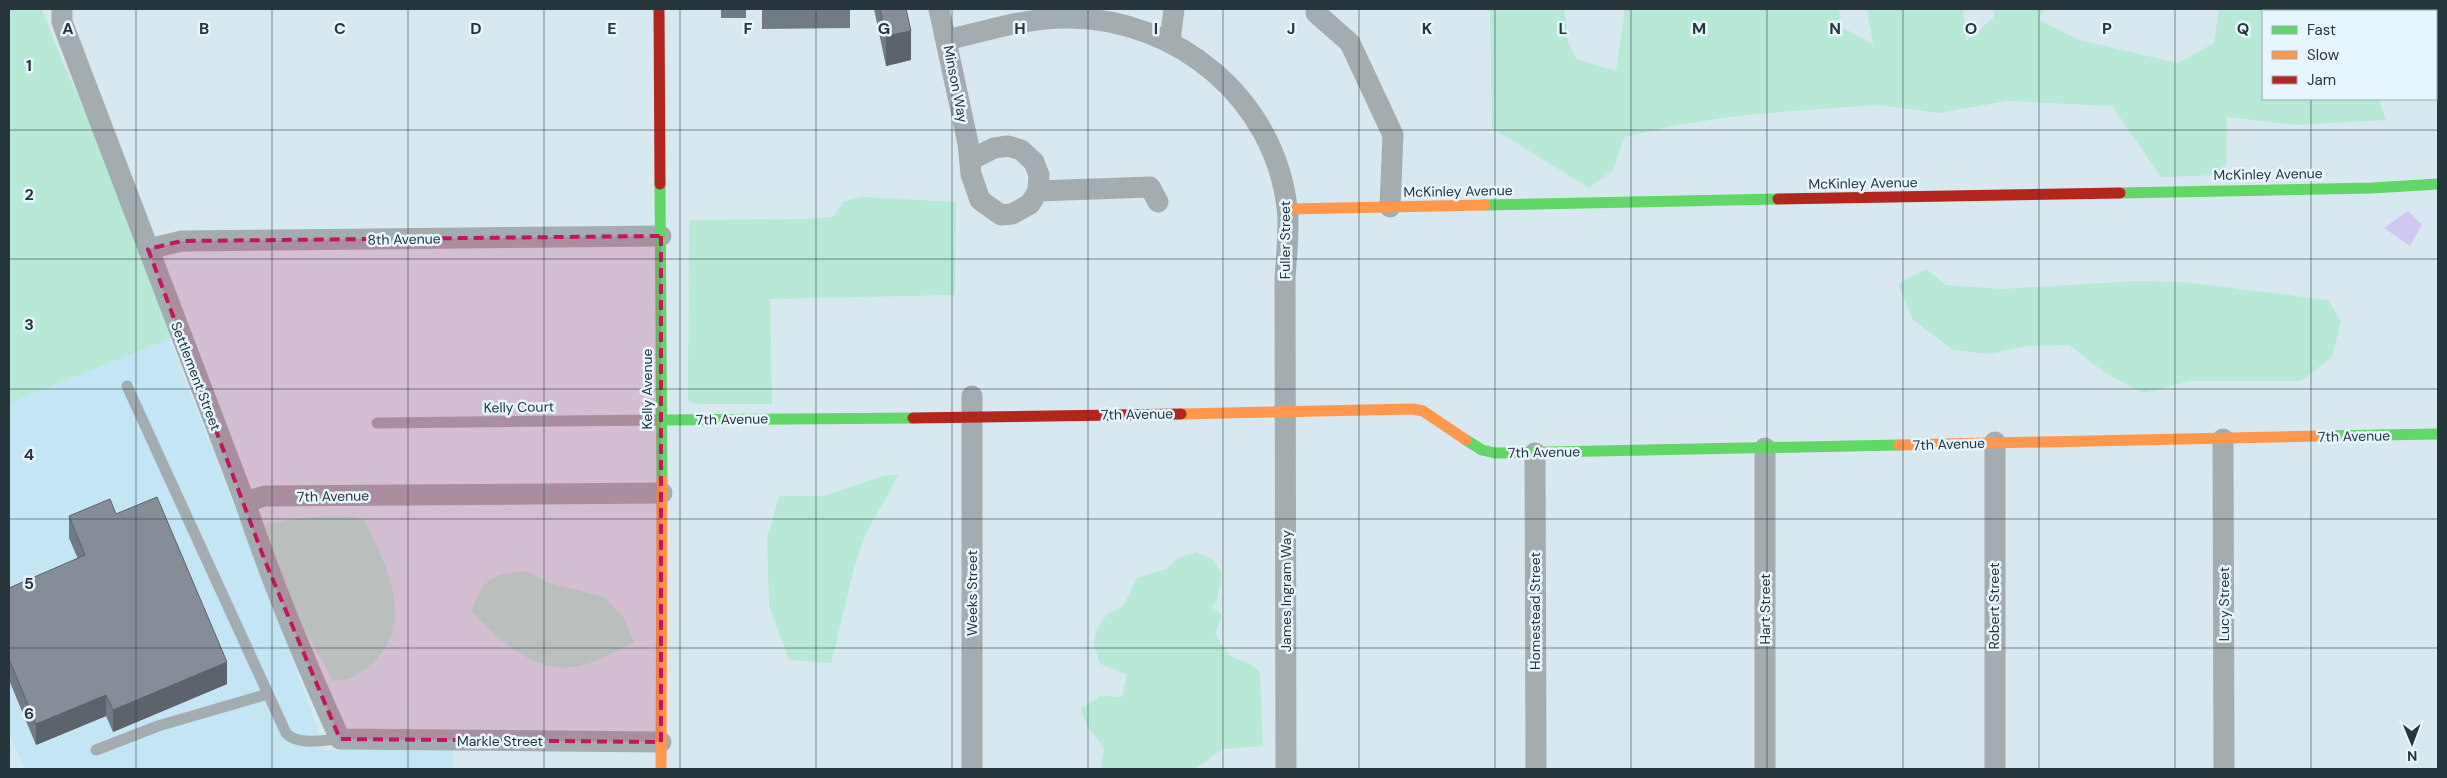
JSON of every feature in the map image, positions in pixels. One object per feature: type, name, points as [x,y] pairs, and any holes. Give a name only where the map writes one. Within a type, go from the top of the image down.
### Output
[{"type":"street","name":"Settlement Street","points":[[62,9],[62,22],[245,502],[283,608],[340,740]]},
{"type":"street","name":"Kelly Avenue","points":[[659,9],[662,420],[661,769]]},
{"type":"street","name":"Minson Way","points":[[939,9],[947,40],[971,174],[980,200],[1001,214],[1012,214],[1030,204],[1038,191]]},
{"type":"street","points":[[1170,41],[1174,9]]},
{"type":"street","points":[[1316,13],[1350,43],[1393,135],[1390,207]]},
{"type":"street","name":"Fuller Street","points":[[947,40],[1030,22],[1050,14],[1068,18],[1107,20],[1153,33],[1170,41],[1199,59],[1238,97],[1254,118],[1276,163],[1288,209],[1284,280],[1284,412]]},
{"type":"street","points":[[970,160],[994,148],[1008,146],[1021,150],[1034,162],[1039,175],[1038,191],[1150,187],[1158,202]]},
{"type":"street","name":"McKinley Avenue","points":[[1288,209],[2372,188],[2438,184]]},
{"type":"street","name":"8th Avenue","points":[[148,250],[182,241],[661,236]]},
{"type":"street","name":"7th Avenue","points":[[662,420],[972,406],[1284,412],[1413,409],[1423,411],[1482,450],[1496,453],[2438,434]]},
{"type":"street","name":"Weeks Street","points":[[972,406],[972,769]]},
{"type":"street","name":"James Ingram Way","points":[[1284,412],[1286,769]]},
{"type":"street","name":"Lucy Street","points":[[2223,439],[2224,769]]},
{"type":"street","name":"Robert Street","points":[[1995,442],[1995,769]]},
{"type":"street","name":"Hart Street","points":[[1765,448],[1765,769]]},
{"type":"street","name":"Homestead Street","points":[[1535,452],[1536,769]]},
{"type":"street","name":"7th Avenue","points":[[245,502],[265,496],[662,493]]},
{"type":"street","name":"Markle Street","points":[[340,740],[661,742]]},
{"type":"lane","points":[[127,386],[268,694],[290,737],[298,740],[340,740]]},
{"type":"lane","name":"Kelly Court","points":[[377,423],[662,420]]},
{"type":"lane","points":[[96,750],[158,726],[268,694]]},
{"type":"highlighted area","points":[[661,236],[661,742],[340,739],[265,561],[148,249],[182,241]]},
{"type":"shaded area","points":[[2408,211],[2422,225],[2410,246],[2384,228]]},
{"type":"shaded area","points":[[169,338],[284,635],[325,750],[453,750],[454,769],[25,769],[9,732],[9,402]]},
{"type":"green space","points":[[9,9],[42,9],[63,63],[96,136],[176,336],[9,403]]},
{"type":"green space","points":[[1490,9],[1564,9],[1568,41],[1576,59],[1616,71],[1625,9],[1839,9],[1841,27],[1873,44],[1867,9],[1963,9],[1966,41],[1994,17],[1993,9],[2043,9],[2039,20],[2079,40],[2178,63],[2214,43],[2219,9],[2272,9],[2280,10],[2262,10],[2262,100],[2379,100],[2386,120],[2296,125],[2227,117],[2226,164],[2222,175],[2161,177],[2112,106],[2007,101],[1939,113],[1878,105],[1744,115],[1677,125],[1624,137],[1613,170],[1589,188],[1492,128]]},
{"type":"green space","points":[[861,197],[956,202],[955,295],[770,299],[772,404],[698,404],[688,401],[689,220],[833,217],[843,202]]},
{"type":"green space","points":[[1926,269],[1946,285],[2002,289],[2135,281],[2183,282],[2328,300],[2341,321],[2332,357],[2301,381],[2191,381],[2143,393],[2107,374],[2069,345],[2027,346],[1989,354],[1953,350],[1913,320],[1898,284]]},
{"type":"green space","points":[[898,474],[858,554],[831,663],[789,660],[769,605],[767,539],[779,496],[824,496],[883,476]]},
{"type":"green space","points":[[355,517],[364,520],[388,575],[395,613],[392,632],[384,649],[362,672],[348,679],[338,681],[333,680],[312,644],[293,605],[276,564],[265,524],[300,518]]},
{"type":"green space","points":[[1197,552],[1212,559],[1222,574],[1217,601],[1212,607],[1222,615],[1215,634],[1230,656],[1252,665],[1260,672],[1263,746],[1223,749],[1195,769],[1101,769],[1104,748],[1087,725],[1081,709],[1100,696],[1122,697],[1127,674],[1100,664],[1094,644],[1096,630],[1107,614],[1123,606],[1137,578],[1166,569],[1177,558]]},
{"type":"green space","points":[[528,571],[546,582],[604,597],[623,617],[634,642],[601,659],[580,666],[548,665],[534,661],[520,653],[495,634],[472,612],[480,591],[485,584],[498,576]]},
{"type":"building","points":[[880,9],[906,9],[911,31],[886,36]]},
{"type":"building","points":[[157,497],[227,662],[113,710],[106,695],[36,724],[9,659],[9,588],[85,555],[69,516],[110,499],[116,514]]},
{"type":"traffic: fast","points":[[660,184],[662,481]]},
{"type":"traffic: fast","points":[[2120,193],[2372,188],[2438,184]]},
{"type":"traffic: fast","points":[[1485,205],[1778,199]]},
{"type":"traffic: fast","points":[[662,420],[913,418]]},
{"type":"traffic: fast","points":[[2319,436],[2438,434]]},
{"type":"traffic: fast","points":[[1466,440],[1482,450],[1495,453],[1899,445]]},
{"type":"traffic: slow","points":[[1288,209],[1485,205]]},
{"type":"traffic: slow","points":[[1181,414],[1413,409],[1423,411],[1466,440]]},
{"type":"traffic: slow","points":[[1899,445],[2319,436]]},
{"type":"traffic: slow","points":[[661,769],[662,481]]},
{"type":"traffic: jam","points":[[659,9],[660,184]]},
{"type":"traffic: jam","points":[[1778,199],[2120,193]]},
{"type":"traffic: jam","points":[[913,418],[1181,414]]}]
